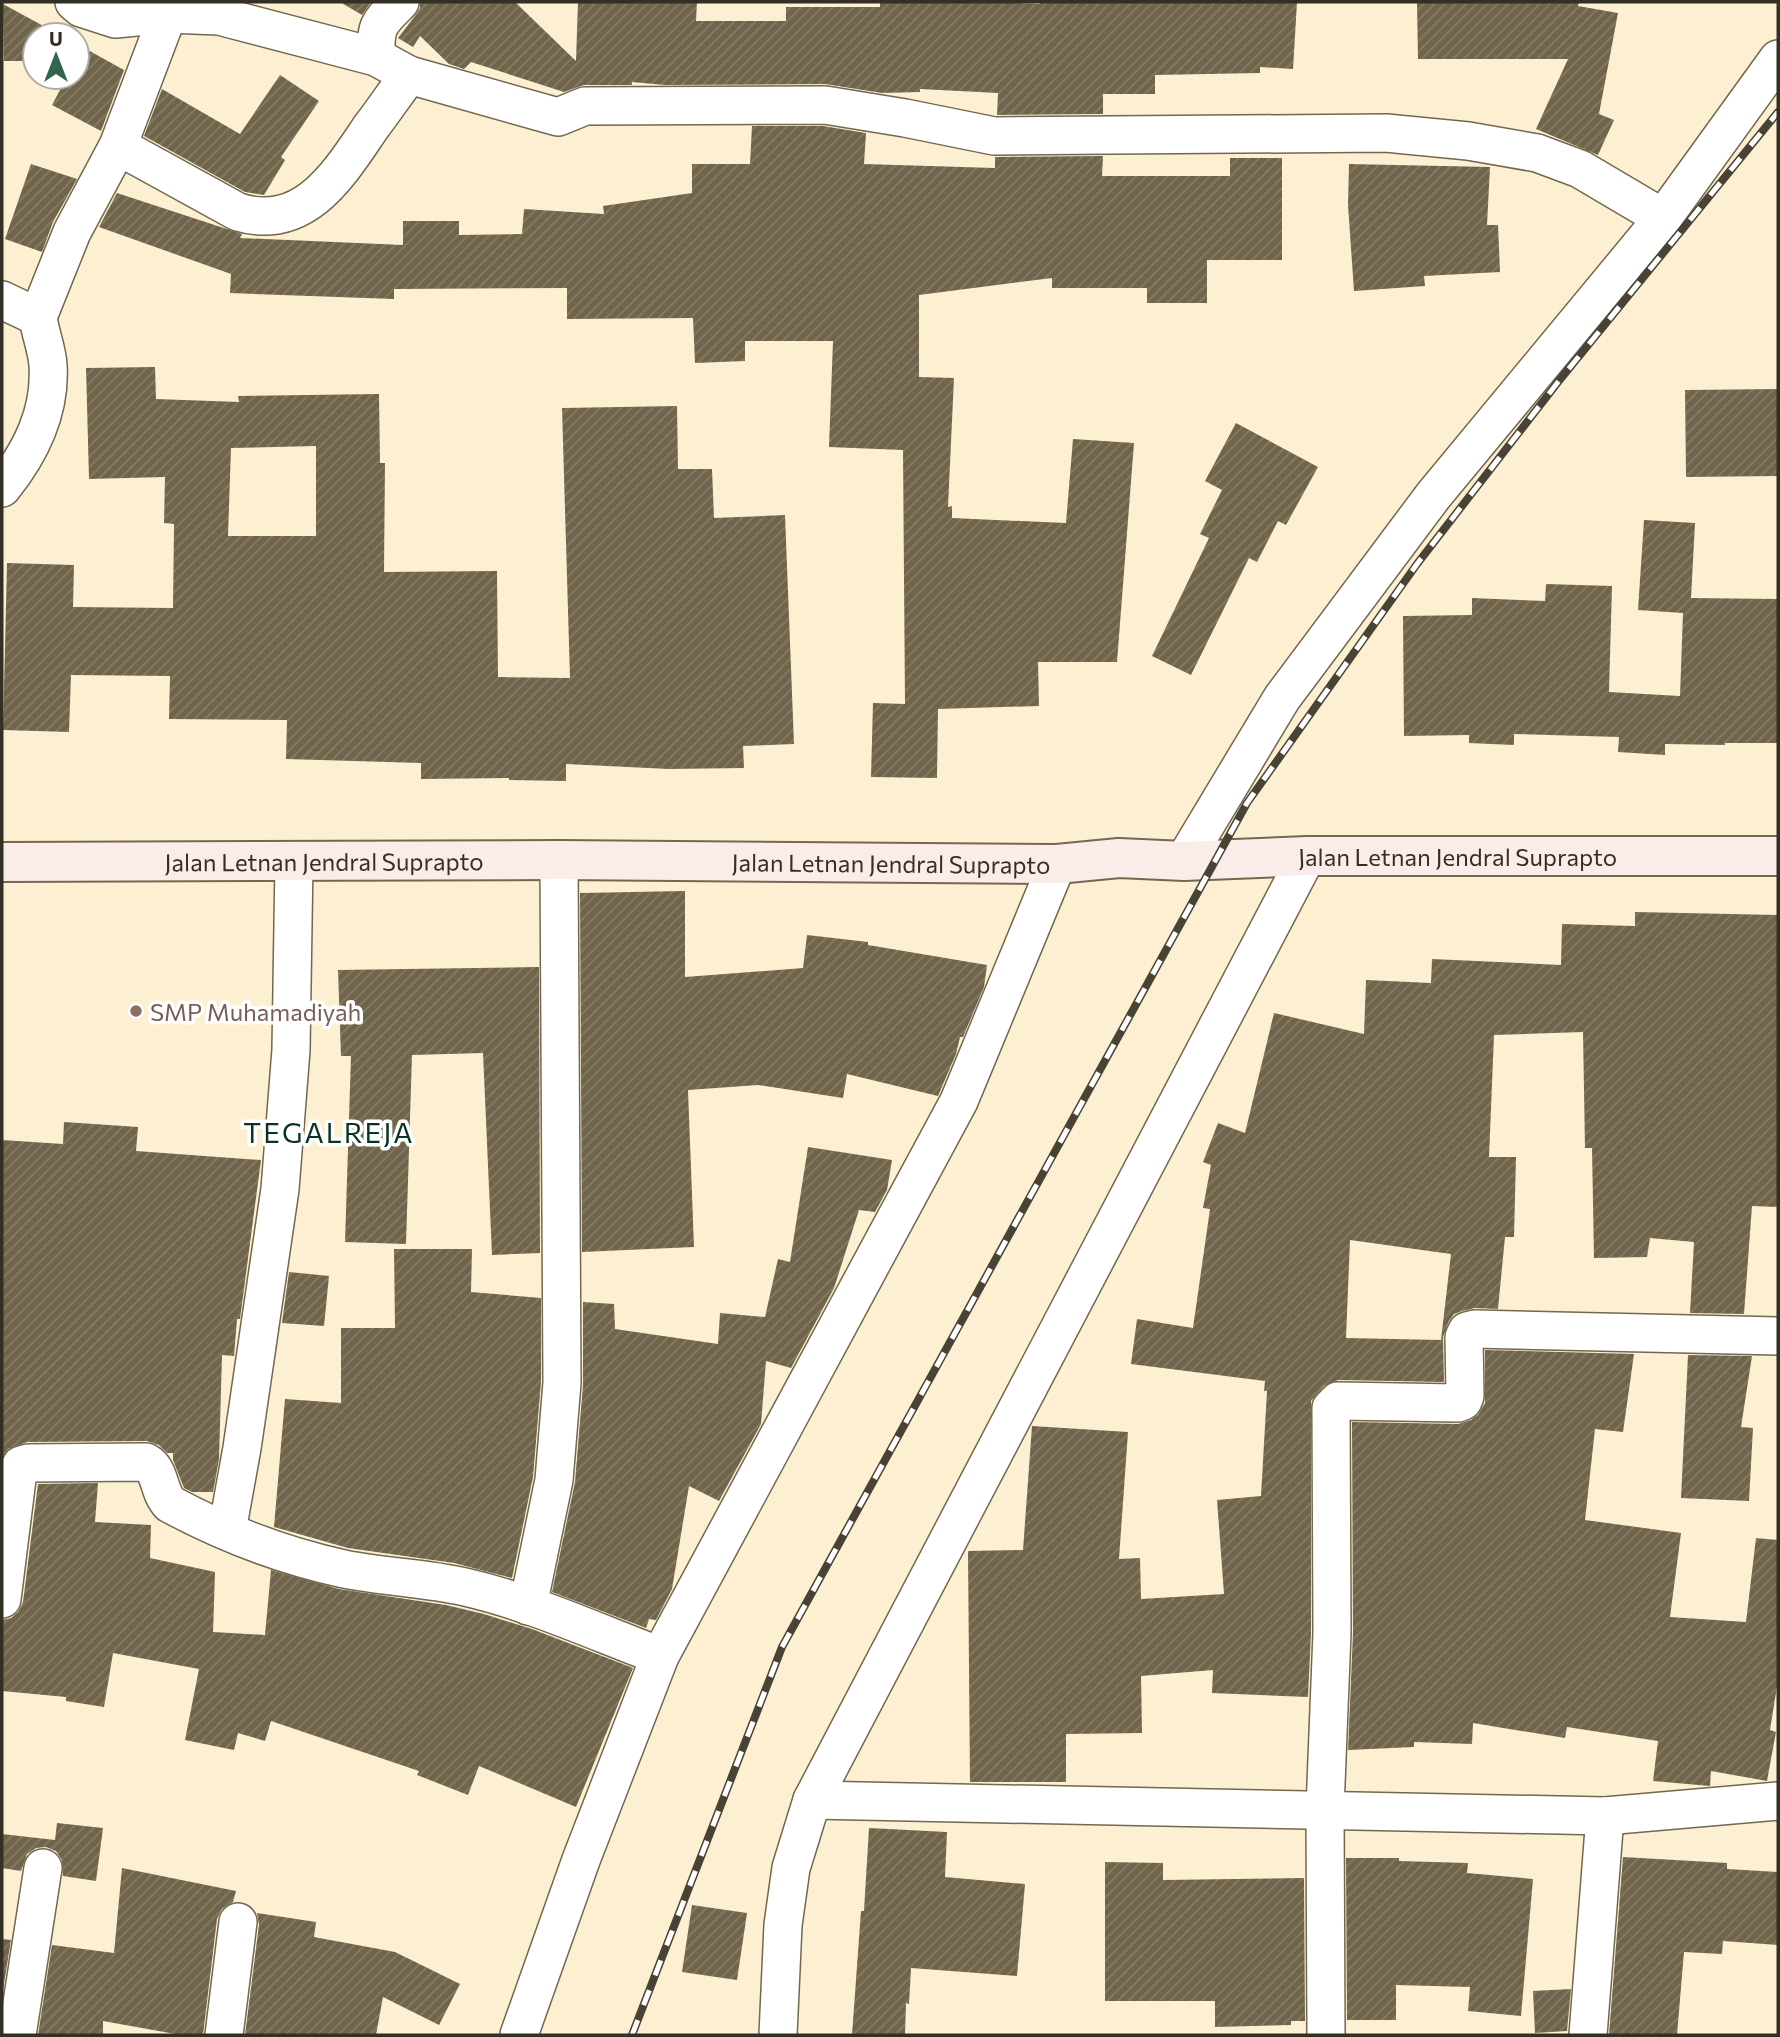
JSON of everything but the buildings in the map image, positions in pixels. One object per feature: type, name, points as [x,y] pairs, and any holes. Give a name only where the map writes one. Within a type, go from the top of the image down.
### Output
[{"type":"main road","name":"Jalan Letnan Jendral Suprapto","points":[[2,862],[559,860],[1057,864],[1119,858],[1184,861],[1307,856],[1778,856]]},
{"type":"street","points":[[74,2],[81,8],[116,19],[168,14],[219,16],[376,57],[409,75],[558,117],[584,106],[825,105],[905,117],[994,136],[1373,133],[1468,141],[1537,153],[1580,169],[1662,218]]},
{"type":"street","points":[[376,57],[379,23],[400,2]]},
{"type":"street","points":[[2,488],[37,432],[48,398],[48,362],[38,322],[72,232],[118,146],[168,14]]},
{"type":"street","points":[[1184,861],[1282,698],[1433,496],[1662,218],[1778,59]]},
{"type":"street","points":[[118,146],[239,212],[257,218],[277,216],[320,195],[344,168],[409,75]]},
{"type":"street","points":[[2,300],[38,322]]},
{"type":"street","points":[[778,2035],[785,1914],[792,1868],[813,1800],[1307,856]]},
{"type":"street","points":[[528,1606],[555,1480],[562,1383],[559,860]]},
{"type":"street","points":[[227,1531],[281,1189],[291,1050],[294,861]]},
{"type":"street","points":[[519,2035],[581,1860],[660,1656],[959,1101],[1057,864]]},
{"type":"street","points":[[1326,2035],[1325,1809],[1332,1633],[1333,1404],[1338,1401],[1463,1401],[1464,1337],[1467,1331],[1475,1329],[1778,1336]]},
{"type":"street","points":[[2,1599],[18,1471],[21,1465],[146,1462],[155,1469],[163,1497],[170,1504],[227,1531],[287,1554],[344,1569],[465,1587],[528,1606],[660,1656]]},
{"type":"street","points":[[813,1800],[1605,1816],[1778,1801]]},
{"type":"street","points":[[1588,2035],[1605,1816]]},
{"type":"street","points":[[17,2035],[43,1868]]},
{"type":"street","points":[[224,2035],[239,1922]]},
{"type":"railway","points":[[632,2035],[782,1647],[1247,803],[1417,564],[1558,382],[1778,112]]},
{"type":"place","name":"SMP Muhamadiyah","points":[[136,1011]]},
{"type":"district","name":"TEGALREJA","points":[[329,1132]]}]
